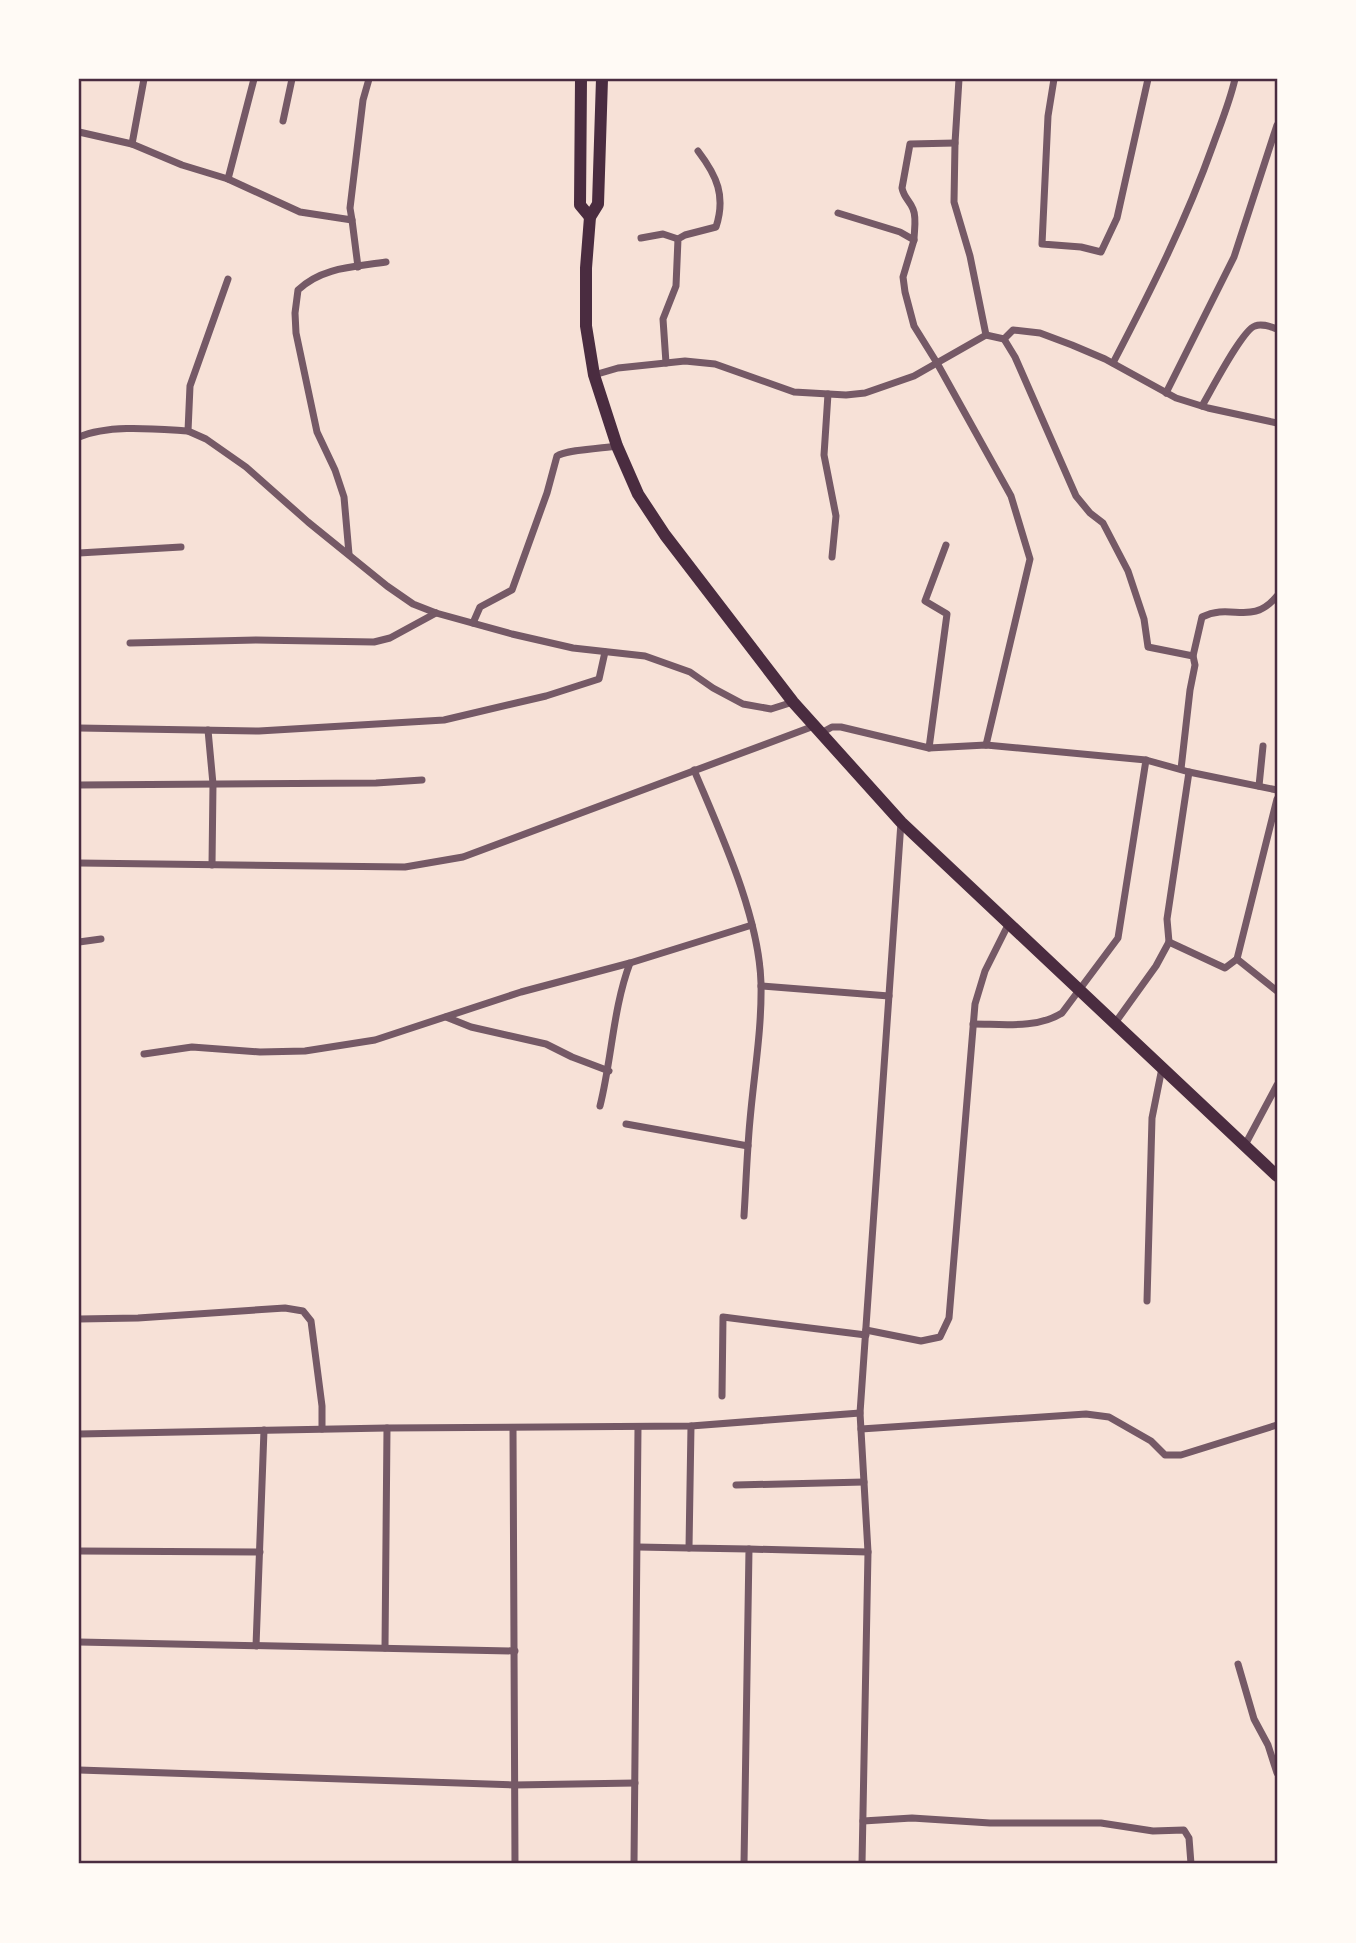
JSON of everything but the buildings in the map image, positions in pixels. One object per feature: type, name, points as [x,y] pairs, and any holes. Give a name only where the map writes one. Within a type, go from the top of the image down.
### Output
[{"type":"main road","points":[[581,79],[580,205],[590,217]]},
{"type":"main road","points":[[602,79],[598,204],[590,217],[586,268],[586,326],[594,375],[617,446],[638,494],[665,535],[793,702],[901,822],[1277,1175]]},
{"type":"street","points":[[132,144],[144,79]]},
{"type":"street","points":[[228,179],[254,79]]},
{"type":"street","points":[[284,121],[292,79]]},
{"type":"street","points":[[358,267],[350,208],[363,100],[369,79]]},
{"type":"street","points":[[959,79],[954,202],[970,256],[986,335]]},
{"type":"street","points":[[1054,79],[1048,116],[1042,244],[1081,247],[1101,252],[1117,218],[1148,79]]},
{"type":"street","points":[[1113,363],[1159,276],[1177,235],[1205,168],[1236,79]]},
{"type":"street","points":[[1167,393],[1234,257],[1277,125]]},
{"type":"street","points":[[79,132],[132,144],[182,165],[228,179],[300,212],[352,220]]},
{"type":"street","points":[[955,143],[910,144],[902,188],[915,214],[914,240],[903,277],[914,326],[1012,496],[1030,559],[986,745]]},
{"type":"street","points":[[641,238],[663,234],[678,239],[716,228],[722,210],[714,175],[698,151]]},
{"type":"street","points":[[838,213],[900,232],[914,240]]},
{"type":"street","points":[[666,363],[663,319],[676,286],[678,239]]},
{"type":"street","points":[[349,554],[344,497],[317,432],[296,333],[295,313],[298,290],[310,279],[328,271],[386,262]]},
{"type":"street","points":[[188,431],[190,386],[228,279]]},
{"type":"street","points":[[1202,406],[1238,344],[1252,326],[1260,324],[1277,329]]},
{"type":"street","points":[[1004,339],[1009,332],[1018,329],[1040,333],[1113,363],[1167,393],[1202,406],[1277,423]]},
{"type":"street","points":[[594,375],[618,369],[685,361],[715,364],[794,392],[865,393],[914,376],[986,335],[1004,339],[1015,357],[1076,496],[1090,513],[1103,523],[1128,570],[1144,619],[1148,647],[1193,656]]},
{"type":"street","points":[[828,394],[824,455],[836,516],[832,557]]},
{"type":"street","points":[[79,437],[89,432],[144,429],[188,431],[206,439],[246,467],[308,522],[413,604],[436,613],[573,648],[645,656],[690,672],[743,704],[771,709],[793,702]]},
{"type":"street","points":[[473,623],[480,607],[512,590],[547,493],[557,456],[560,453],[617,446]]},
{"type":"street","points":[[929,748],[947,614],[925,601],[946,545]]},
{"type":"street","points":[[79,553],[181,547]]},
{"type":"street","points":[[1115,1023],[1156,967],[1169,942],[1167,919],[1185,771],[1190,690],[1195,665],[1193,656],[1202,617],[1213,612],[1259,612],[1269,606],[1277,596]]},
{"type":"street","points":[[130,643],[256,640],[374,642],[390,638],[436,613]]},
{"type":"street","points":[[79,728],[259,731],[444,720],[546,696],[599,679],[605,652]]},
{"type":"street","points":[[79,863],[405,867],[463,857],[694,770],[832,727],[929,748],[986,745],[1146,760],[1277,790]]},
{"type":"street","points":[[208,730],[213,784],[212,865]]},
{"type":"street","points":[[1259,786],[1264,746]]},
{"type":"street","points":[[973,1024],[1050,1021],[1062,1013],[1118,938],[1146,760]]},
{"type":"street","points":[[694,770],[728,852],[752,925],[761,986],[758,1059],[748,1146],[744,1216]]},
{"type":"street","points":[[79,785],[376,783],[422,780]]},
{"type":"street","points":[[1169,942],[1225,968],[1237,959],[1277,799]]},
{"type":"street","points":[[862,1864],[868,1552],[860,1413],[901,822]]},
{"type":"street","points":[[722,1396],[723,1317],[866,1332],[921,1341],[940,1337],[949,1318],[975,1004],[985,971],[1009,923]]},
{"type":"street","points":[[144,1054],[192,1047],[260,1052],[305,1051],[375,1040],[521,992],[630,963],[752,925]]},
{"type":"street","points":[[79,942],[102,939]]},
{"type":"street","points":[[1237,959],[1277,990]]},
{"type":"street","points":[[600,1106],[609,1071],[620,988],[630,963]]},
{"type":"street","points":[[761,986],[889,996]]},
{"type":"street","points":[[445,1017],[471,1027],[546,1044],[609,1071]]},
{"type":"street","points":[[1147,1301],[1152,1118],[1162,1067]]},
{"type":"street","points":[[1245,1145],[1277,1085]]},
{"type":"street","points":[[626,1124],[748,1146]]},
{"type":"street","points":[[79,1319],[138,1318],[285,1308],[303,1311],[311,1321],[322,1406],[322,1429]]},
{"type":"street","points":[[79,1434],[691,1426],[860,1413]]},
{"type":"street","points":[[861,1429],[1086,1414],[1109,1417],[1151,1441],[1165,1455],[1181,1455],[1277,1425]]},
{"type":"street","points":[[689,1548],[691,1426]]},
{"type":"street","points":[[634,1864],[638,1427]]},
{"type":"street","points":[[385,1648],[387,1428]]},
{"type":"street","points":[[513,1428],[514,1864]]},
{"type":"street","points":[[256,1646],[264,1430]]},
{"type":"street","points":[[736,1485],[864,1482]]},
{"type":"street","points":[[638,1547],[868,1552]]},
{"type":"street","points":[[744,1864],[749,1549]]},
{"type":"street","points":[[79,1552],[260,1552]]},
{"type":"street","points":[[79,1642],[514,1651]]},
{"type":"street","points":[[1238,1664],[1254,1719],[1268,1745],[1277,1773]]},
{"type":"street","points":[[79,1770],[514,1785],[635,1783]]},
{"type":"street","points":[[863,1821],[912,1818],[990,1823],[1101,1823],[1153,1831],[1184,1830],[1189,1838],[1191,1864]]}]
